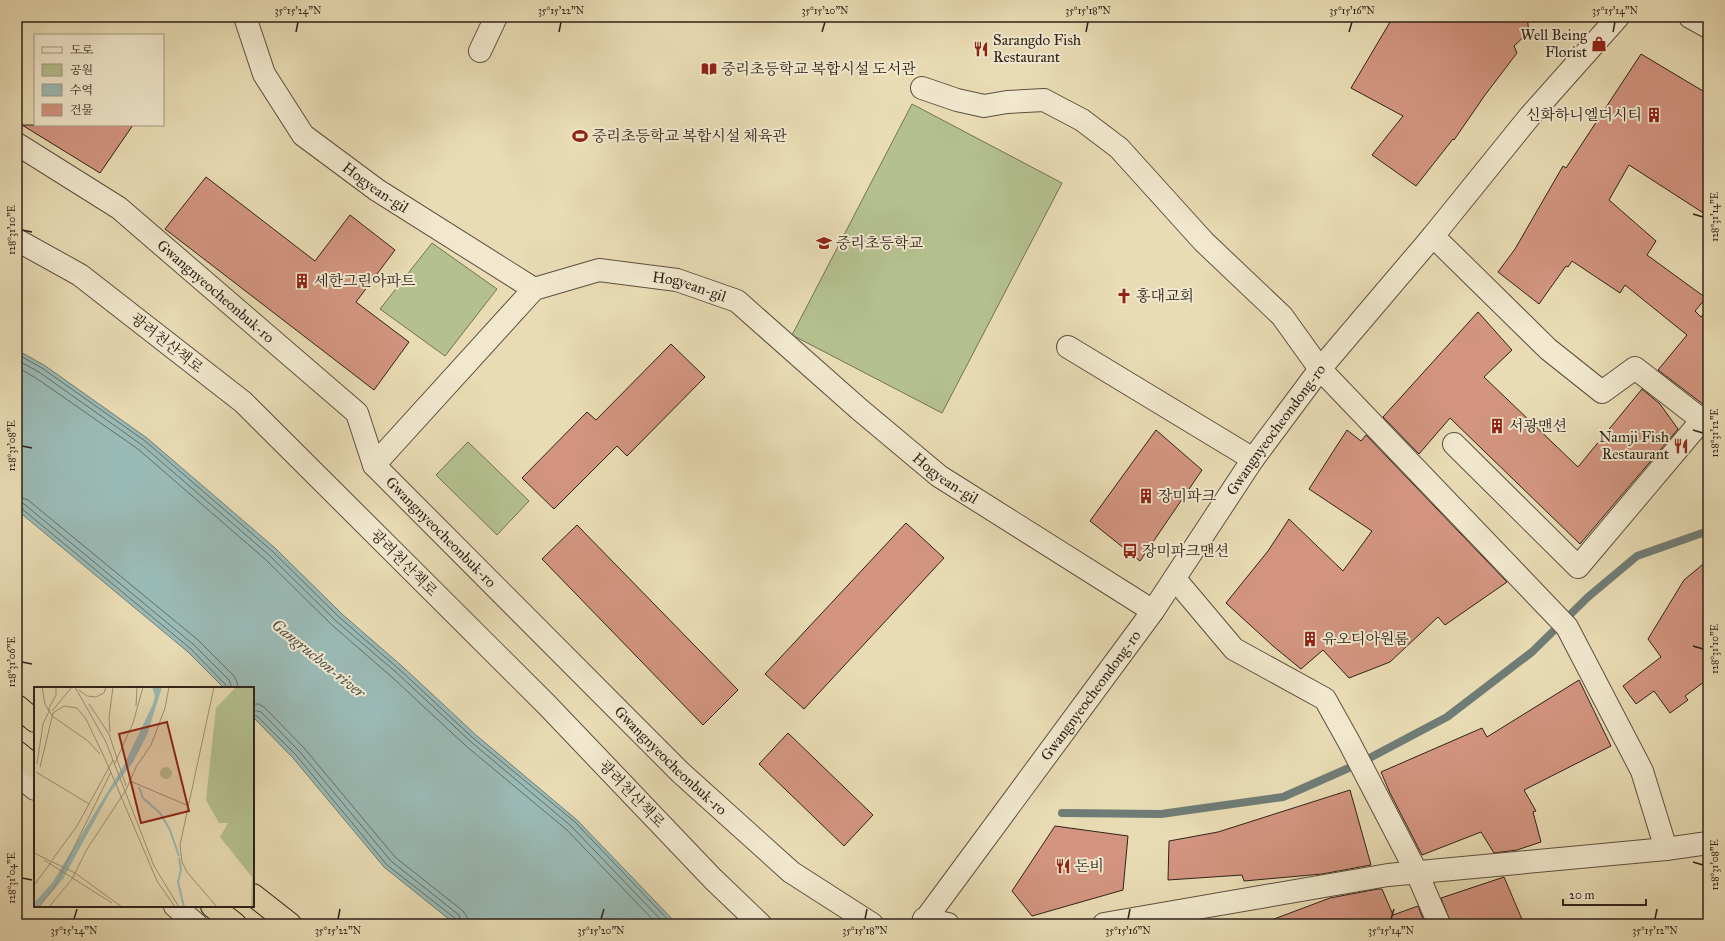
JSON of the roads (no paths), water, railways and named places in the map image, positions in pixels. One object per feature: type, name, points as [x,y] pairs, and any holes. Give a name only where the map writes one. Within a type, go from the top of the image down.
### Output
[{"type":"highway","points":[[17,706],[34,720]]},
{"type":"highway","points":[[17,752],[34,766]]},
{"type":"highway","points":[[254,896],[290,924]]},
{"type":"highway","points":[[213,907],[235,924]]},
{"type":"street","name":"Hogyean-gil","points":[[245,17],[264,74],[303,136],[377,190],[534,289],[599,270],[677,280],[737,301],[859,409],[939,476],[1153,612]]},
{"type":"street","points":[[480,51],[496,17]]},
{"type":"street","name":"Gwangnyeocheondong-ro","points":[[923,921],[1153,612],[1253,459],[1320,369],[1433,236],[1530,116],[1618,17]]},
{"type":"street","points":[[1690,17],[1708,27]]},
{"type":"street","points":[[922,88],[957,100],[984,106],[1007,102],[1044,100],[1082,120],[1118,148],[1204,242],[1282,316],[1320,369],[1566,627],[1642,771],[1666,850]]},
{"type":"street","name":"Gwangnyeocheonbuk-ro","points":[[17,144],[119,208],[357,413],[374,465],[680,772],[790,872],[872,924]]},
{"type":"street","points":[[1433,236],[1548,349],[1602,392],[1635,368],[1702,420],[1578,567],[1454,444]]},
{"type":"street","name":"광려천산책로","points":[[17,240],[80,275],[243,402],[547,705],[713,879],[760,924]]},
{"type":"street","points":[[374,465],[534,289]]},
{"type":"street","points":[[1068,347],[1253,459]]},
{"type":"street","points":[[1175,579],[1234,649],[1325,699],[1417,873],[1439,924]]},
{"type":"street","points":[[17,774],[34,788]]},
{"type":"street","points":[[1104,924],[1388,875],[1666,850],[1708,843]]},
{"type":"street","points":[[176,907],[196,924]]},
{"type":"street","points":[[923,921],[948,924]]},
{"type":"water","name":"Gangruchon-river","points":[[17,350],[44,365],[147,438],[275,548],[342,614],[403,667],[476,735],[577,820],[677,924],[455,924],[384,867],[293,758],[254,718],[254,687],[223,687],[188,652],[17,510]]},
{"type":"waterway","points":[[1062,813],[1161,814],[1283,797],[1360,763],[1447,717],[1532,652],[1588,597],[1637,556],[1708,531]]},
{"type":"place","name":"Well Being Florist","points":[[1599,44]]},
{"type":"place","name":"Sarangdo Fish Restaurant","points":[[981,49]]},
{"type":"place","name":"중리초등학교 복합시설 도서관","points":[[709,69]]},
{"type":"place","name":"신화하니엘더시티","points":[[1654,115]]},
{"type":"place","name":"중리초등학교 복합시설 체육관","points":[[580,136]]},
{"type":"place","name":"중리초등학교","points":[[824,243]]},
{"type":"place","name":"세한그린아파트","points":[[302,281]]},
{"type":"place","name":"홍대교회","points":[[1124,296]]},
{"type":"place","name":"서광맨션","points":[[1497,426]]},
{"type":"place","name":"Namji Fish Restaurant","points":[[1681,446]]},
{"type":"place","name":"장미파크","points":[[1146,496]]},
{"type":"place","name":"장미파크맨션","points":[[1130,551]]},
{"type":"place","name":"유오디아원룸","points":[[1310,639]]},
{"type":"place","name":"돈비","points":[[1063,866]]}]
